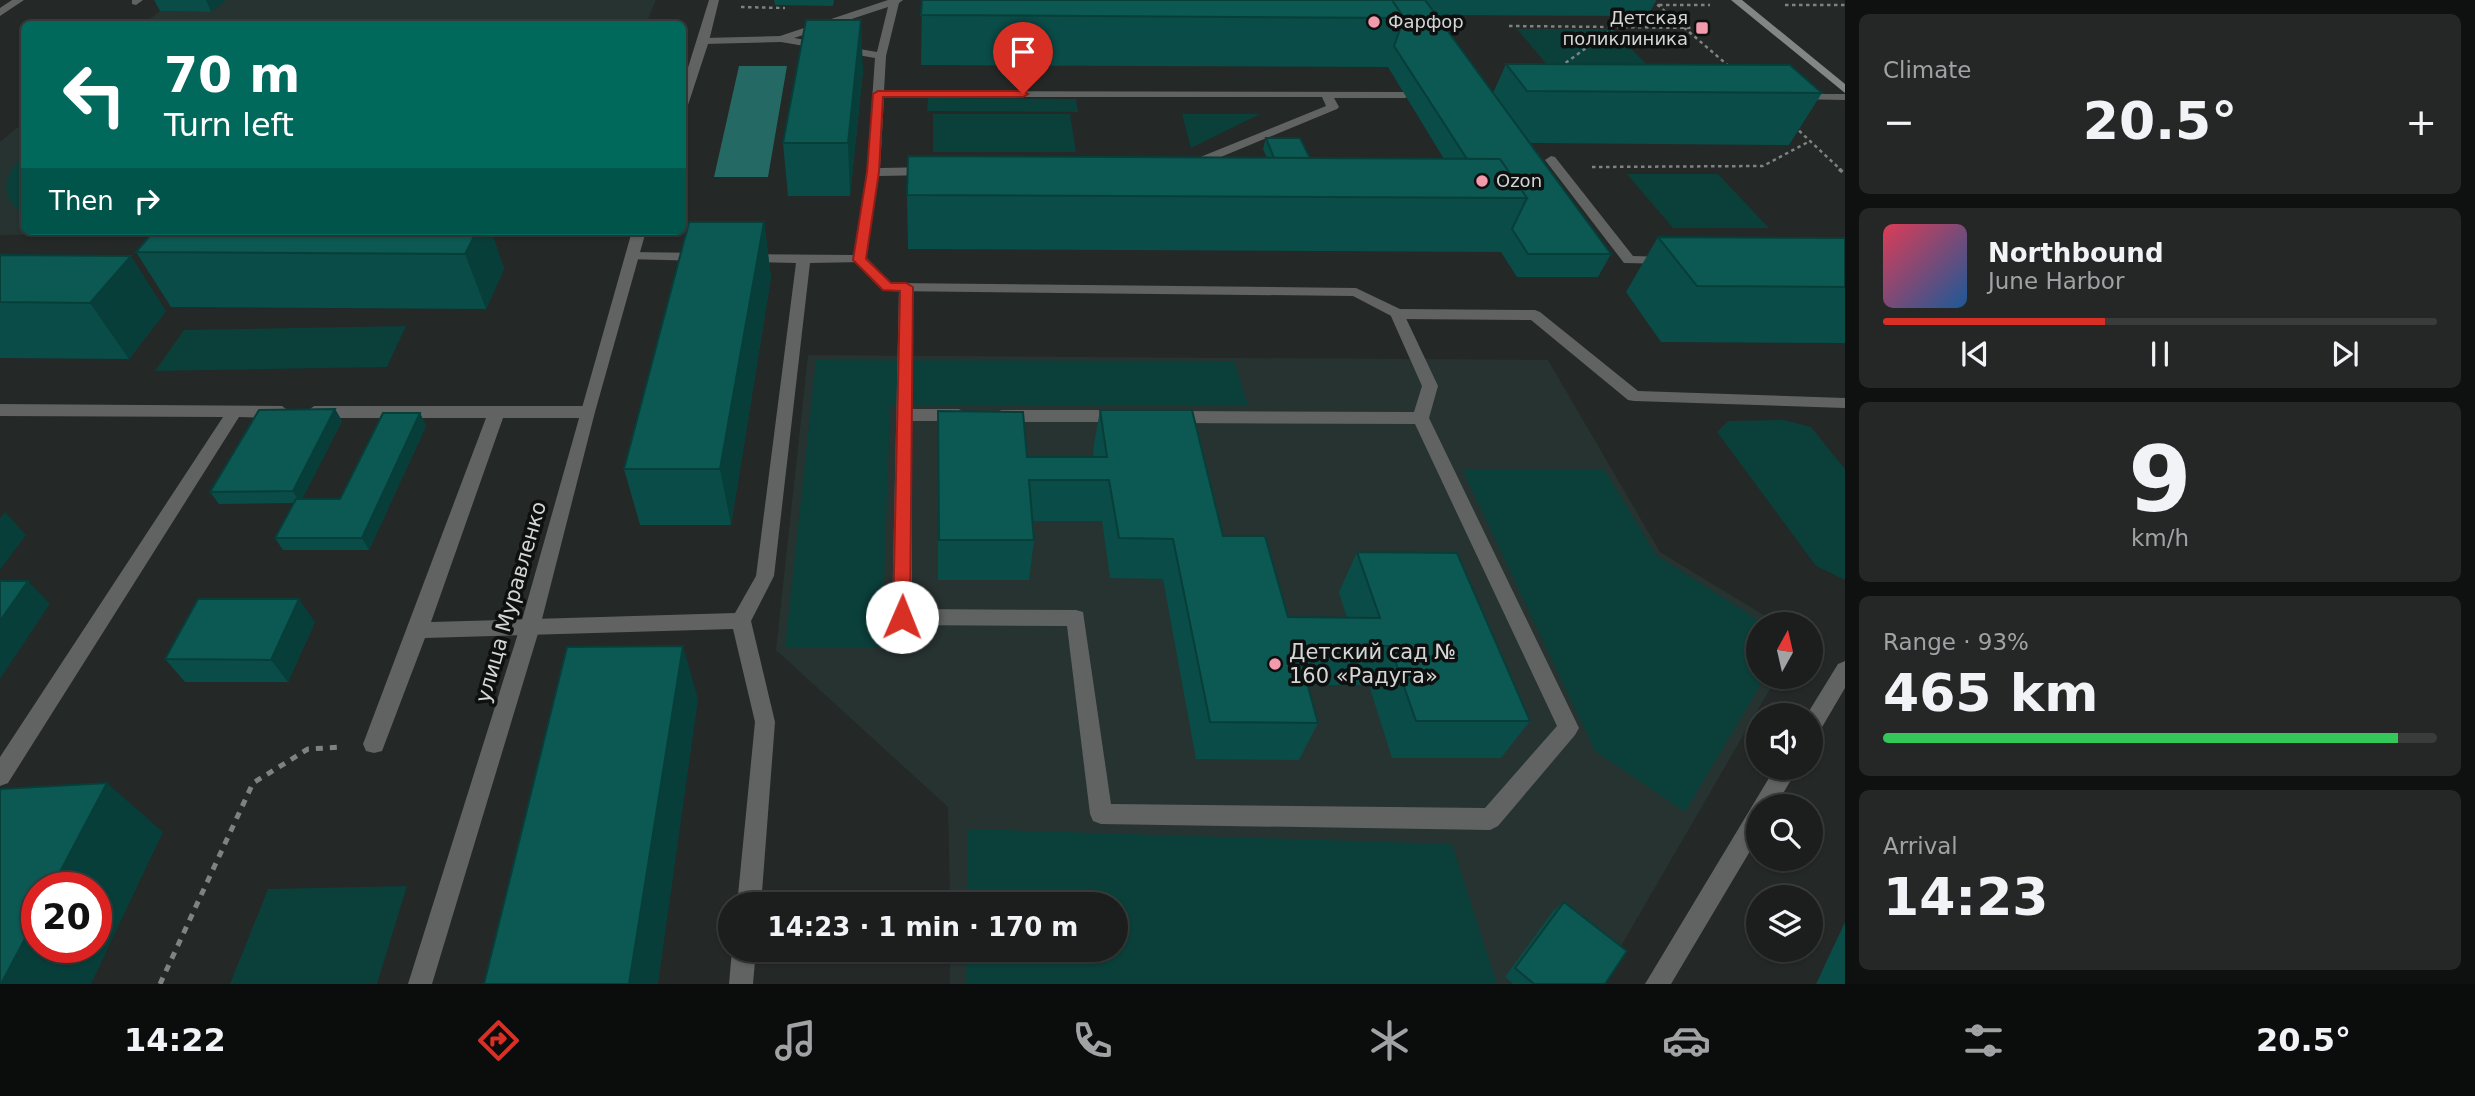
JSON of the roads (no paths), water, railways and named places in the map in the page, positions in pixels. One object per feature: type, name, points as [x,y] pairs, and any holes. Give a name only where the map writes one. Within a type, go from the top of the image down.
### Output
[{"type":"main road","points":[[1736,0],[1845,90]]},
{"type":"street","points":[[0,13],[19,0]]},
{"type":"street","points":[[686,93],[704,41],[714,0]]},
{"type":"street","points":[[780,39],[896,0]]},
{"type":"street","points":[[860,260],[873,172],[881,56],[896,0]]},
{"type":"street","points":[[704,41],[780,39],[881,56]]},
{"type":"street","points":[[878,94],[1405,95]]},
{"type":"street","points":[[1171,170],[1181,170],[1333,107],[1326,94]]},
{"type":"street","points":[[1789,97],[1845,97]]},
{"type":"street","points":[[1553,164],[1629,260],[1683,261]]},
{"type":"street","points":[[873,172],[942,171]]},
{"type":"street","name":"улица Муравленко","points":[[420,984],[530,627],[638,235]]},
{"type":"street","points":[[631,256],[860,260],[887,287],[1356,292],[1397,314],[1535,315],[1634,397],[1845,403]]},
{"type":"street","points":[[750,892],[765,722],[741,621],[765,576],[803,259]]},
{"type":"street","points":[[906,287],[902,617],[1076,618],[1101,814],[1490,819],[1568,728],[1421,418],[1430,386],[1397,314]]},
{"type":"street","points":[[0,410],[587,412]]},
{"type":"street","points":[[0,776],[235,411]]},
{"type":"street","points":[[374,744],[496,413]]},
{"type":"street","points":[[904,415],[1421,418]]},
{"type":"street","points":[[418,630],[741,621]]},
{"type":"street","points":[[1823,707],[1845,670]]},
{"type":"street","points":[[1657,984],[1746,837]]},
{"type":"street","points":[[741,984],[743,962]]},
{"type":"place","name":"Фарфор","points":[[1374,22]]},
{"type":"place","name":"Детская поликлиника","points":[[1702,28]]},
{"type":"place","name":"Ozon","points":[[1482,181]]},
{"type":"place","name":"Детский сад № 160 «Радуга»","points":[[1275,664]]}]
